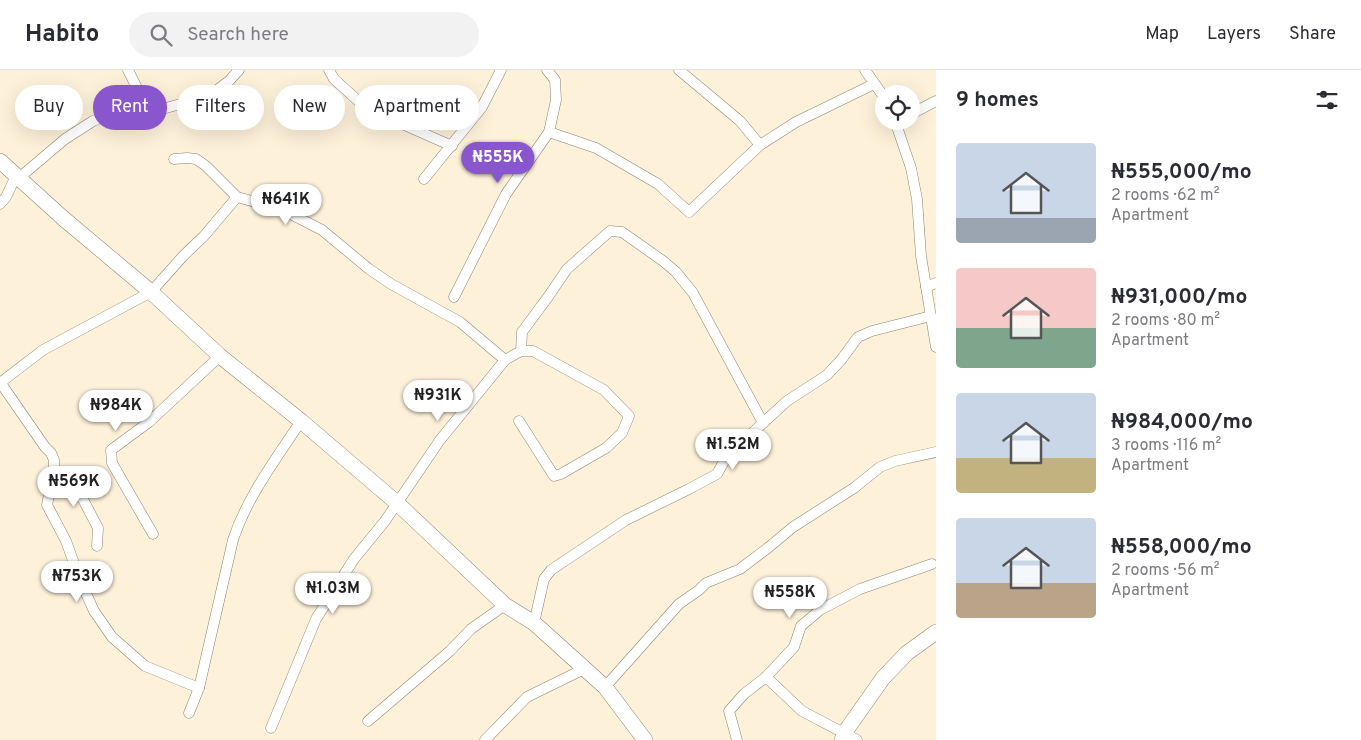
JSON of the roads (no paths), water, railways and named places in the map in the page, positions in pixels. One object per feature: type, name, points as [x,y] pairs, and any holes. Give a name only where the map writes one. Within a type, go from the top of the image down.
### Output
[{"type":"street","points":[[128,70],[136,85]]},
{"type":"street","points":[[167,108],[209,96],[239,70]]},
{"type":"street","points":[[330,70],[334,78],[366,108],[452,146]]},
{"type":"street","points":[[424,179],[482,107],[501,70]]},
{"type":"street","points":[[454,298],[506,194],[548,132],[556,100],[555,80],[547,70]]},
{"type":"street","points":[[679,70],[740,121],[760,145]]},
{"type":"street","points":[[548,132],[596,148],[658,184],[688,212],[760,145],[796,122],[874,84],[865,70]]},
{"type":"street","points":[[920,109],[936,101]]},
{"type":"street","points":[[0,204],[18,177],[65,139],[93,121]]},
{"type":"street","points":[[899,130],[911,168],[917,199],[922,256],[931,285],[931,316],[936,347]]},
{"type":"street","points":[[174,159],[196,159],[237,197],[282,209],[322,230],[368,269],[391,284],[460,322],[505,360]]},
{"type":"street","points":[[0,161],[64,219],[151,292],[220,356],[302,421],[398,503],[506,605],[534,623],[605,687],[645,740]]},
{"type":"street","points":[[198,688],[145,666],[112,637],[94,611],[66,541],[48,505],[54,460],[51,453],[0,383],[43,350],[151,292],[204,236],[237,197]]},
{"type":"street","points":[[521,351],[522,332],[548,298],[567,268],[610,231],[622,232],[676,272],[693,293],[763,423]]},
{"type":"street","points":[[534,623],[544,579],[551,570],[626,520],[717,474],[733,445],[750,435],[787,401],[826,375],[841,360],[858,337],[872,331],[931,316]]},
{"type":"street","points":[[272,728],[316,619],[354,559],[398,503],[440,440],[505,360],[521,351],[533,351],[604,390],[629,416],[622,433],[606,448],[561,474],[554,476],[519,421]]},
{"type":"street","points":[[153,534],[112,463],[111,450],[149,422],[220,356]]},
{"type":"street","points":[[189,713],[198,688],[233,540],[240,519],[262,480],[302,421]]},
{"type":"street","points":[[605,687],[679,604],[706,583],[740,569],[793,527],[854,488],[880,467],[895,461],[936,452]]},
{"type":"street","points":[[54,469],[76,486],[98,528],[97,546]]},
{"type":"street","points":[[736,740],[729,711],[744,694],[766,677],[794,647],[801,626],[820,610],[860,589],[932,564]]},
{"type":"street","points":[[368,721],[450,651],[471,630],[506,605]]},
{"type":"street","points":[[766,677],[802,711],[848,738],[883,678],[907,653],[936,632]]},
{"type":"street","points":[[485,740],[527,697],[584,669]]}]
